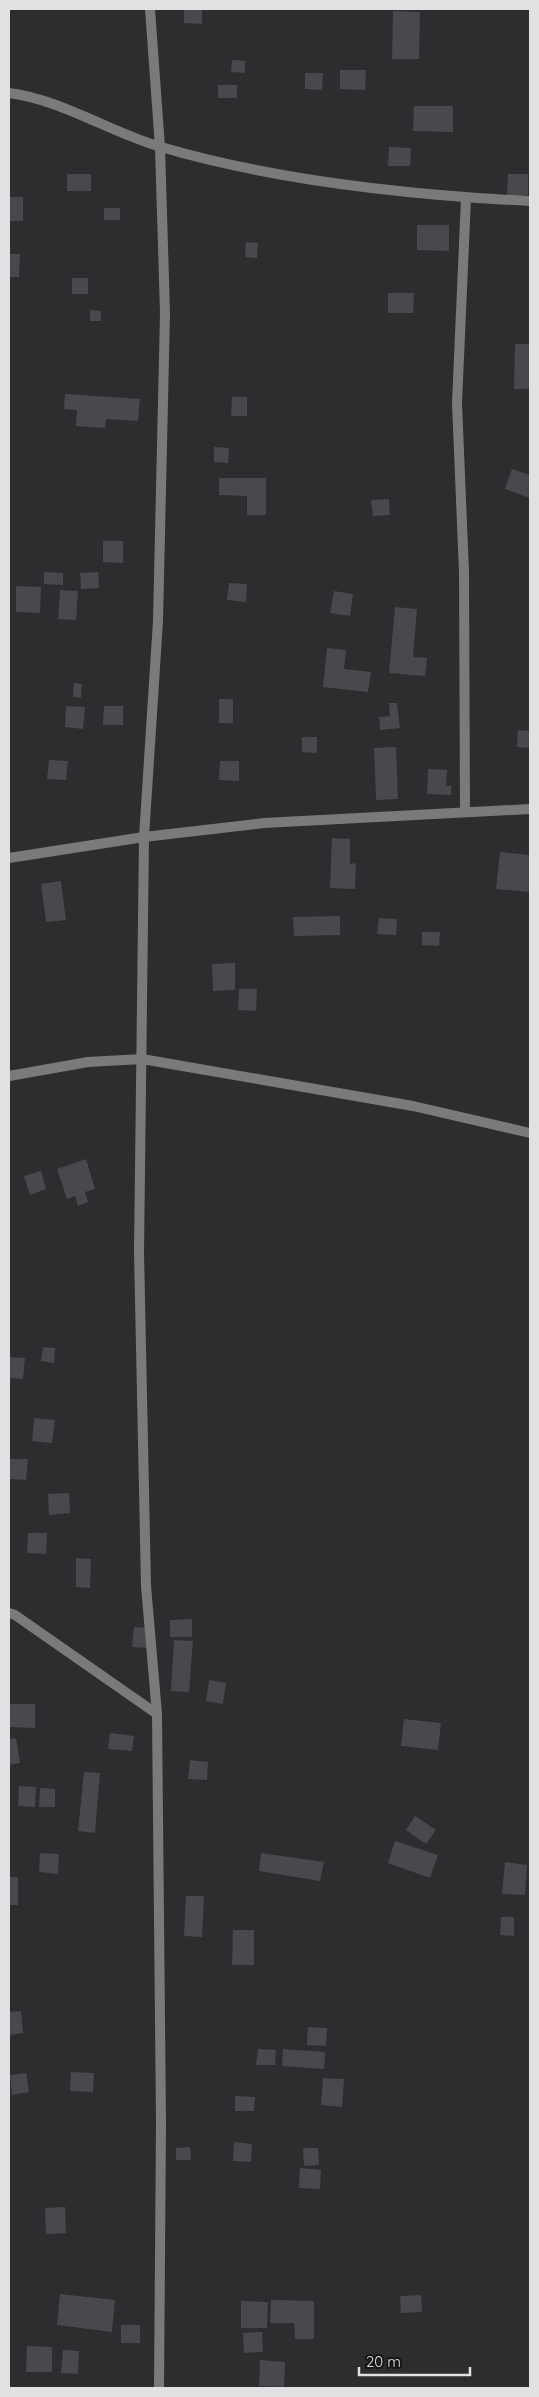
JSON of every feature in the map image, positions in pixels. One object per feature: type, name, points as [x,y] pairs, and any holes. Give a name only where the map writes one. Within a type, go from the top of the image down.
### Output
[{"type":"street","points":[[150,9],[160,147],[165,313],[158,621],[144,837],[139,1252],[146,1586],[157,1714],[161,2123],[159,2388]]},
{"type":"street","points":[[9,93],[32,96],[160,147],[274,175],[466,198],[530,201]]},
{"type":"street","points":[[465,812],[464,572],[457,403],[466,198]]},
{"type":"street","points":[[9,858],[144,837],[264,823],[530,809]]},
{"type":"street","points":[[9,1076],[88,1062],[142,1060],[413,1106],[530,1133]]},
{"type":"street","points":[[9,1613],[15,1615],[157,1714]]},
{"type":"building","points":[[184,9],[202,9],[202,24],[184,23]]},
{"type":"building","points":[[393,11],[420,12],[419,59],[392,59]]},
{"type":"building","points":[[232,60],[245,61],[245,73],[231,72]]},
{"type":"building","points":[[340,70],[366,70],[365,90],[340,89]]},
{"type":"building","points":[[305,73],[323,73],[322,90],[305,89]]},
{"type":"building","points":[[218,85],[237,85],[237,98],[218,98]]},
{"type":"building","points":[[414,106],[453,106],[453,132],[413,131]]},
{"type":"building","points":[[389,147],[411,148],[410,166],[388,166]]},
{"type":"building","points":[[67,174],[91,174],[91,191],[67,191]]},
{"type":"building","points":[[508,174],[528,174],[528,195],[507,195]]},
{"type":"building","points":[[9,197],[23,197],[23,221],[9,221]]},
{"type":"building","points":[[104,208],[120,208],[120,220],[104,220]]},
{"type":"building","points":[[417,225],[449,225],[449,251],[417,250]]},
{"type":"building","points":[[246,242],[258,243],[257,258],[245,257]]},
{"type":"building","points":[[9,254],[20,254],[19,277],[9,277]]},
{"type":"building","points":[[72,278],[88,278],[88,294],[72,294]]},
{"type":"building","points":[[388,293],[414,293],[413,313],[388,313]]},
{"type":"building","points":[[90,310],[101,311],[101,321],[90,321]]},
{"type":"building","points":[[515,344],[530,344],[530,389],[514,389]]},
{"type":"building","points":[[65,394],[140,399],[138,421],[106,419],[105,428],[76,426],[77,410],[64,409]]},
{"type":"building","points":[[232,397],[247,397],[247,416],[231,416]]},
{"type":"building","points":[[214,447],[229,448],[228,463],[214,462]]},
{"type":"building","points":[[512,469],[530,475],[530,498],[505,489]]},
{"type":"building","points":[[219,478],[266,478],[266,515],[247,515],[247,496],[219,495]]},
{"type":"building","points":[[389,499],[390,515],[373,516],[371,500]]},
{"type":"building","points":[[103,541],[123,541],[123,563],[103,562]]},
{"type":"building","points":[[44,572],[63,573],[63,585],[44,584]]},
{"type":"building","points":[[98,572],[99,588],[81,589],[80,573]]},
{"type":"building","points":[[229,583],[247,584],[246,602],[227,600]]},
{"type":"building","points":[[16,586],[41,587],[40,613],[16,612]]},
{"type":"building","points":[[60,590],[78,591],[76,620],[58,619]]},
{"type":"building","points":[[334,591],[353,594],[350,616],[330,613]]},
{"type":"building","points":[[395,607],[417,609],[413,657],[427,658],[425,676],[389,673]]},
{"type":"building","points":[[327,648],[346,650],[344,669],[371,672],[368,692],[323,687]]},
{"type":"building","points":[[74,683],[82,684],[81,698],[73,697]]},
{"type":"building","points":[[219,699],[233,699],[233,723],[219,723]]},
{"type":"building","points":[[389,703],[397,703],[400,728],[380,730],[379,717],[390,716]]},
{"type":"building","points":[[66,706],[85,707],[83,729],[65,727]]},
{"type":"building","points":[[104,706],[123,706],[123,725],[103,725]]},
{"type":"building","points":[[518,730],[530,731],[530,748],[517,747]]},
{"type":"building","points":[[302,737],[317,737],[317,753],[302,752]]},
{"type":"building","points":[[396,747],[398,799],[376,800],[374,748]]},
{"type":"building","points":[[49,760],[68,761],[66,780],[47,779]]},
{"type":"building","points":[[220,761],[239,761],[239,781],[219,780]]},
{"type":"building","points":[[428,769],[447,770],[446,786],[451,786],[451,795],[427,794]]},
{"type":"building","points":[[332,838],[350,839],[350,864],[356,863],[355,889],[330,888]]},
{"type":"building","points":[[500,852],[530,855],[530,892],[496,889]]},
{"type":"building","points":[[61,881],[66,920],[46,922],[41,884]]},
{"type":"building","points":[[340,916],[340,935],[294,936],[293,917]]},
{"type":"building","points":[[379,918],[397,919],[396,935],[377,934]]},
{"type":"building","points":[[422,932],[440,932],[439,946],[422,945]]},
{"type":"building","points":[[235,963],[235,990],[213,991],[212,964]]},
{"type":"building","points":[[239,989],[257,989],[256,1011],[238,1010]]},
{"type":"building","points":[[86,1159],[95,1189],[85,1192],[88,1202],[78,1206],[75,1196],[67,1199],[57,1169]]},
{"type":"building","points":[[41,1171],[46,1189],[30,1195],[24,1176]]},
{"type":"building","points":[[43,1347],[55,1348],[54,1363],[41,1361]]},
{"type":"building","points":[[9,1357],[25,1358],[23,1379],[9,1378]]},
{"type":"building","points":[[34,1418],[55,1420],[52,1443],[32,1441]]},
{"type":"building","points":[[9,1459],[28,1459],[26,1480],[9,1479]]},
{"type":"building","points":[[69,1493],[70,1513],[49,1515],[48,1494]]},
{"type":"building","points":[[28,1533],[47,1533],[46,1554],[27,1553]]},
{"type":"building","points":[[76,1558],[91,1559],[90,1588],[76,1587]]},
{"type":"building","points":[[192,1619],[192,1637],[170,1637],[170,1620]]},
{"type":"building","points":[[134,1627],[150,1628],[148,1648],[132,1647]]},
{"type":"building","points":[[174,1640],[193,1641],[189,1692],[171,1691]]},
{"type":"building","points":[[209,1680],[226,1683],[223,1704],[206,1701]]},
{"type":"building","points":[[9,1704],[35,1704],[35,1728],[9,1727]]},
{"type":"building","points":[[404,1719],[441,1723],[438,1750],[401,1746]]},
{"type":"building","points":[[110,1733],[134,1736],[132,1751],[108,1749]]},
{"type":"building","points":[[16,1738],[20,1763],[9,1765],[9,1739]]},
{"type":"building","points":[[190,1760],[208,1762],[207,1780],[188,1779]]},
{"type":"building","points":[[84,1772],[100,1773],[95,1833],[78,1831]]},
{"type":"building","points":[[19,1786],[36,1787],[35,1807],[18,1806]]},
{"type":"building","points":[[40,1788],[55,1789],[55,1807],[39,1807]]},
{"type":"building","points":[[415,1816],[436,1830],[426,1844],[406,1830]]},
{"type":"building","points":[[395,1841],[438,1855],[430,1878],[388,1863]]},
{"type":"building","points":[[40,1853],[59,1854],[58,1874],[39,1872]]},
{"type":"building","points":[[261,1853],[324,1862],[320,1881],[259,1871]]},
{"type":"building","points":[[505,1862],[527,1865],[525,1895],[502,1894]]},
{"type":"building","points":[[9,1877],[18,1877],[18,1905],[9,1905]]},
{"type":"building","points":[[186,1896],[204,1896],[202,1937],[184,1936]]},
{"type":"building","points":[[501,1917],[514,1917],[514,1936],[500,1935]]},
{"type":"building","points":[[233,1930],[254,1930],[254,1965],[232,1965]]},
{"type":"building","points":[[21,2011],[23,2033],[9,2035],[9,2012]]},
{"type":"building","points":[[308,2027],[327,2028],[326,2046],[307,2045]]},
{"type":"building","points":[[258,2049],[276,2050],[275,2065],[256,2065]]},
{"type":"building","points":[[283,2049],[325,2052],[324,2069],[282,2066]]},
{"type":"building","points":[[71,2072],[94,2073],[93,2092],[70,2091]]},
{"type":"building","points":[[26,2073],[29,2092],[12,2095],[10,2075]]},
{"type":"building","points":[[323,2078],[344,2079],[342,2107],[321,2105]]},
{"type":"building","points":[[235,2096],[255,2097],[254,2111],[235,2111]]},
{"type":"building","points":[[234,2142],[252,2144],[251,2162],[233,2161]]},
{"type":"building","points":[[190,2147],[191,2160],[176,2160],[176,2148]]},
{"type":"building","points":[[303,2148],[318,2148],[319,2165],[304,2166]]},
{"type":"building","points":[[300,2168],[321,2170],[320,2189],[299,2188]]},
{"type":"building","points":[[65,2207],[66,2233],[46,2234],[45,2208]]},
{"type":"building","points":[[60,2294],[115,2300],[112,2332],[57,2325]]},
{"type":"building","points":[[421,2295],[422,2312],[401,2313],[400,2296]]},
{"type":"building","points":[[271,2300],[314,2301],[314,2339],[295,2339],[294,2323],[270,2323]]},
{"type":"building","points":[[241,2301],[268,2302],[267,2328],[241,2328]]},
{"type":"building","points":[[121,2325],[140,2325],[140,2343],[121,2343]]},
{"type":"building","points":[[262,2332],[263,2352],[244,2353],[243,2333]]},
{"type":"building","points":[[27,2346],[52,2347],[52,2372],[26,2372]]},
{"type":"building","points":[[63,2350],[79,2351],[78,2374],[61,2373]]},
{"type":"building","points":[[260,2360],[285,2362],[284,2387],[259,2386]]}]
